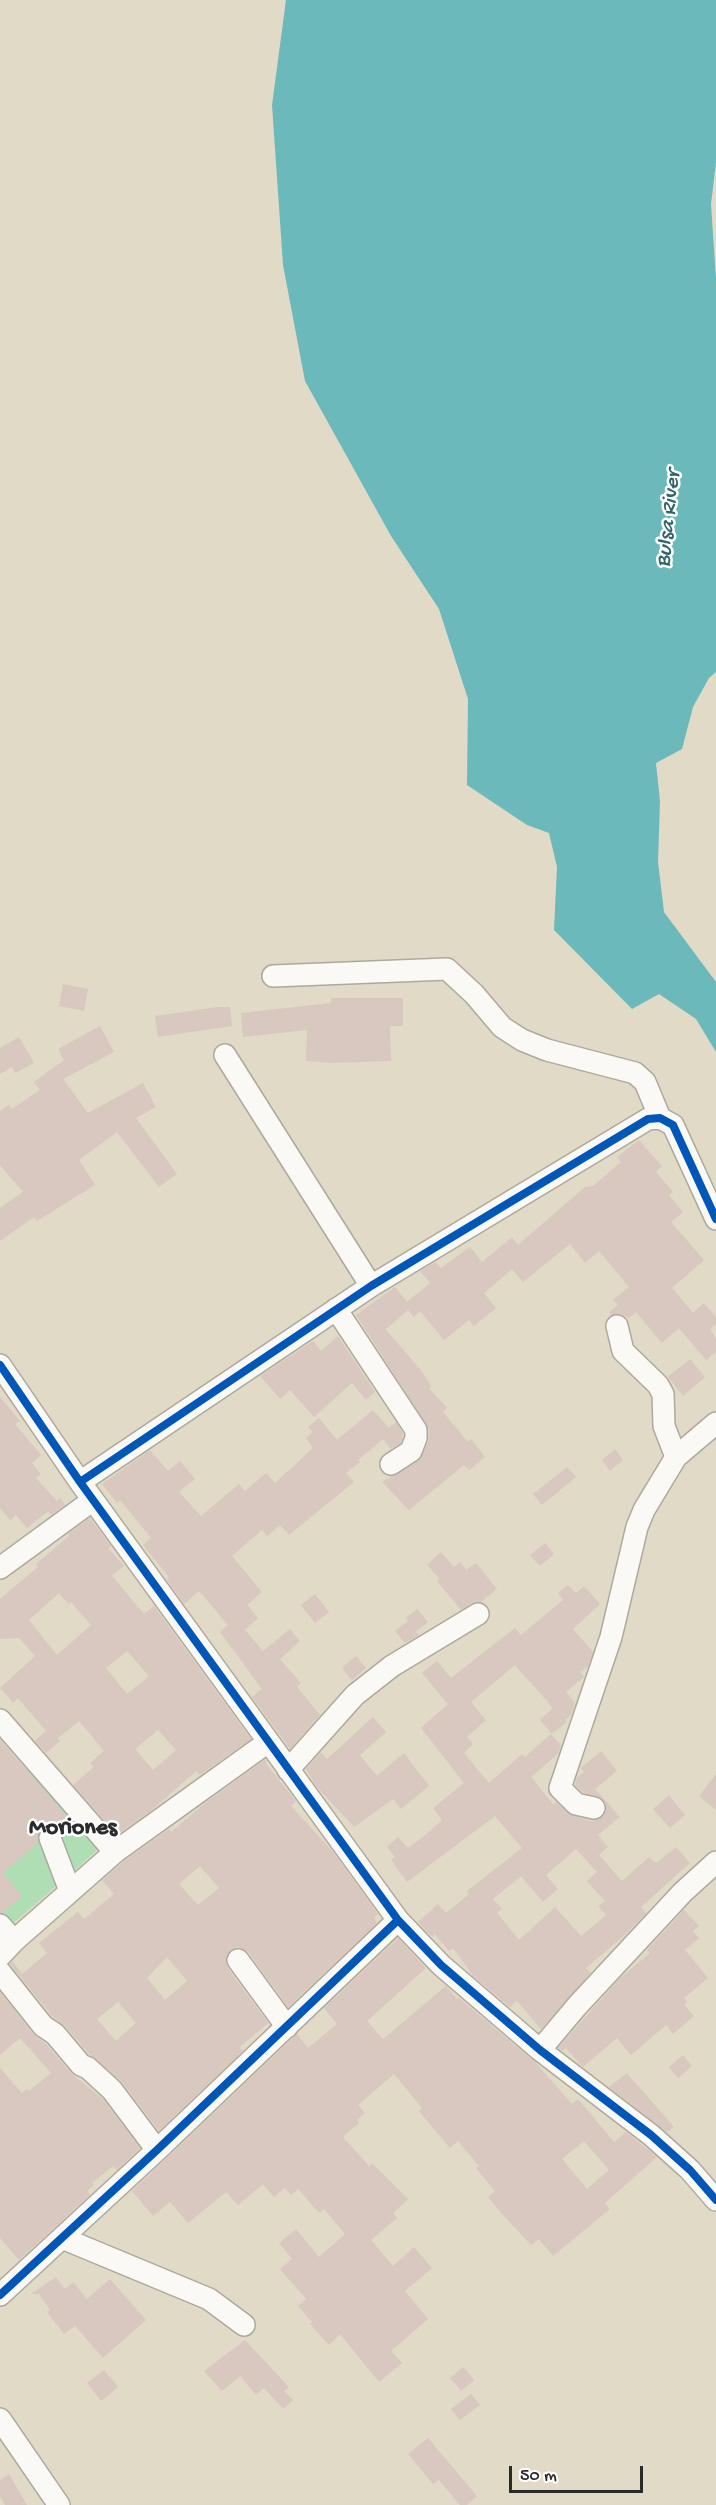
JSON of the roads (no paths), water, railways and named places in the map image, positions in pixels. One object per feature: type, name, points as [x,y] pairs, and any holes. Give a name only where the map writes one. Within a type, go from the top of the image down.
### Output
[{"type":"street","points":[[273,976],[447,969],[474,994],[502,1027],[522,1040],[547,1050],[635,1073],[645,1082],[660,1118]]},
{"type":"street","points":[[225,1055],[371,1286]]},
{"type":"street","points":[[80,1482],[371,1286],[648,1119],[660,1118],[673,1125],[716,1219]]},
{"type":"street","points":[[336,1309],[416,1430],[416,1438],[411,1451],[391,1464]]},
{"type":"street","points":[[617,1326],[623,1351],[658,1385],[663,1394],[664,1425],[676,1457]]},
{"type":"street","points":[[0,1365],[80,1482],[398,1920],[441,1965],[540,2050],[651,2135],[690,2170],[716,2200]]},
{"type":"street","points":[[594,1808],[576,1804],[560,1788],[611,1637],[637,1527],[644,1509],[676,1457],[716,1423]]},
{"type":"street","points":[[0,1568],[93,1500]]},
{"type":"street","points":[[288,1770],[355,1695],[392,1666],[478,1614]]},
{"type":"street","points":[[0,1720],[115,1852]]},
{"type":"street","points":[[5,1941],[70,1891],[115,1852],[268,1742]]},
{"type":"street","points":[[50,1838],[70,1891]]},
{"type":"street","points":[[540,2050],[577,2006],[683,1892],[716,1862]]},
{"type":"street","points":[[0,2295],[157,2150],[398,1920]]},
{"type":"street","points":[[238,1960],[287,2027]]},
{"type":"street","points":[[0,1972],[43,2026],[55,2034],[81,2065],[88,2068],[112,2090],[157,2150]]},
{"type":"street","points":[[62,2238],[209,2299],[244,2325]]},
{"type":"street","points":[[0,2419],[59,2505]]},
{"type":"water","name":"Bulsa River","points":[[286,0],[716,0],[716,162],[711,204],[716,279],[716,672],[709,678],[693,707],[682,749],[656,763],[660,801],[658,862],[664,912],[716,982],[716,1052],[696,1019],[659,994],[632,1009],[554,930],[557,867],[549,833],[527,825],[467,785],[468,699],[439,609],[391,536],[305,381],[283,265],[272,105]]},
{"type":"district","name":"Moriones","points":[[73,1829]]}]
